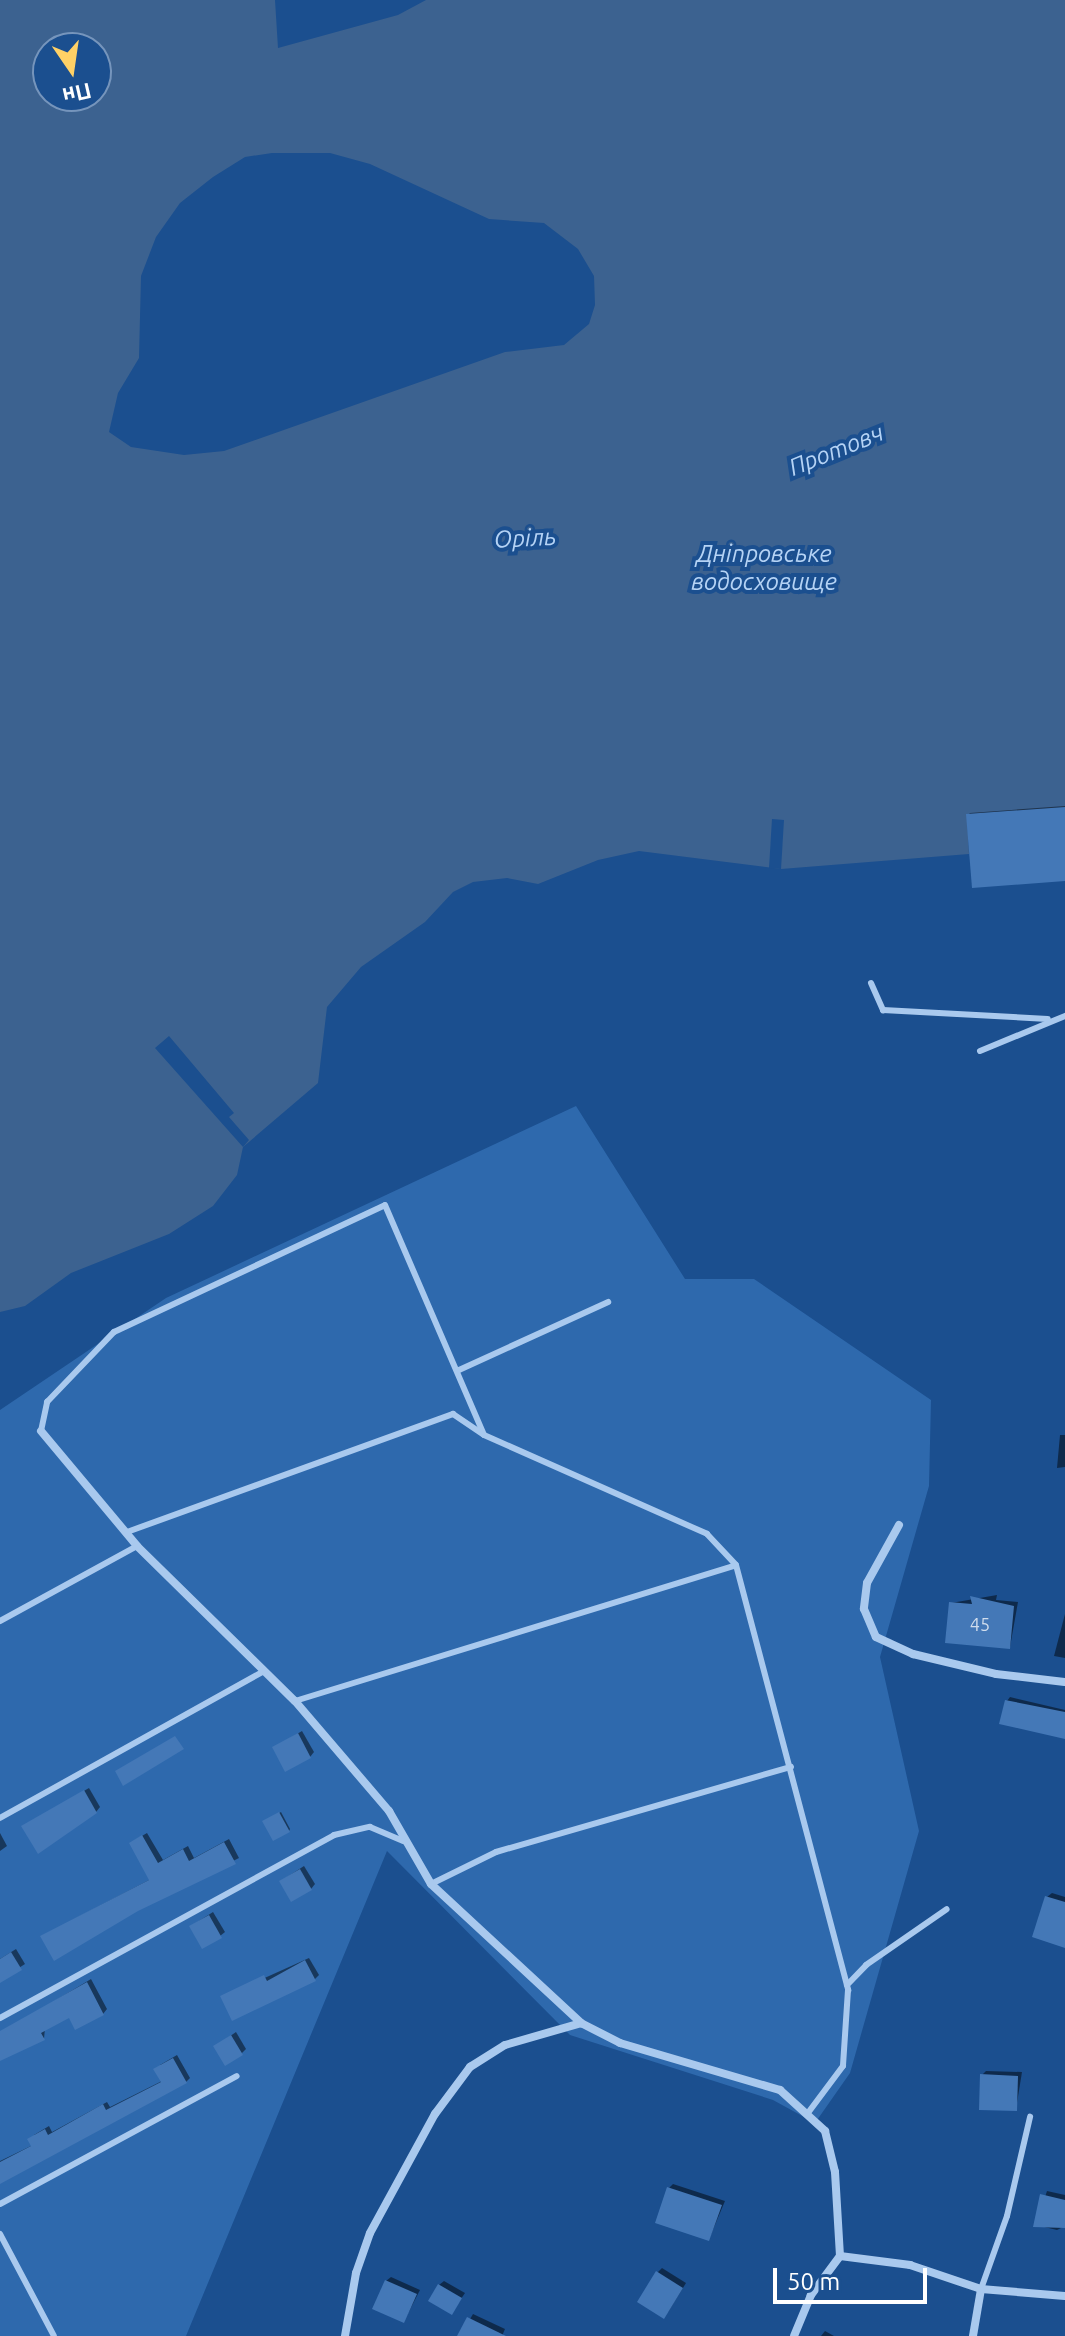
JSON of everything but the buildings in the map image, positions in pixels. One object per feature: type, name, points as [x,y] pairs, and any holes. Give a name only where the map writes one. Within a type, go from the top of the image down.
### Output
[{"type":"street","points":[[41,1431],[137,1546],[262,1672],[295,1701],[389,1811],[403,1841],[431,1884],[581,2023],[620,2043],[780,2090],[825,2131],[835,2172],[840,2256],[811,2295],[794,2336]]},
{"type":"street","points":[[899,1525],[867,1583],[864,1609],[876,1637],[940,1661],[1065,1682]]},
{"type":"street","points":[[345,2336],[356,2273],[370,2233],[427,2127],[461,2079],[505,2045],[581,2023]]},
{"type":"street","points":[[840,2256],[910,2265],[981,2289],[1065,2296]]},
{"type":"street","points":[[973,2336],[981,2289]]},
{"type":"lane","points":[[871,983],[883,1010],[1048,1019],[1065,1016]]},
{"type":"lane","points":[[980,1051],[1048,1019]]},
{"type":"lane","points":[[41,1431],[47,1402],[114,1332],[385,1205],[459,1370],[484,1435]]},
{"type":"lane","points":[[459,1370],[608,1302]]},
{"type":"lane","points":[[127,1532],[453,1414],[484,1435],[707,1534],[736,1565],[847,1985],[843,2066],[808,2113]]},
{"type":"lane","points":[[0,1621],[137,1546]]},
{"type":"lane","points":[[295,1701],[736,1565]]},
{"type":"lane","points":[[0,1818],[262,1672]]},
{"type":"lane","points":[[431,1884],[496,1852],[791,1767]]},
{"type":"lane","points":[[0,2018],[334,1835],[370,1827],[403,1841]]},
{"type":"lane","points":[[847,1985],[866,1965],[947,1909]]},
{"type":"lane","points":[[0,2204],[237,2076]]},
{"type":"lane","points":[[981,2289],[1007,2216],[1030,2117]]},
{"type":"lane","points":[[0,2234],[54,2336]]},
{"type":"shaded area","points":[[576,1106],[685,1279],[754,1279],[931,1400],[929,1486],[880,1657],[919,1831],[850,2073],[815,2123],[773,2100],[570,2035],[387,1851],[186,2336],[0,2336],[0,1410],[166,1298]]},
{"type":"water","name":"Дніпровське водосховище","points":[[0,0],[275,0],[278,48],[398,15],[426,0],[1065,0],[1065,807],[967,814],[969,854],[781,869],[639,851],[598,860],[538,884],[507,878],[473,882],[453,892],[425,922],[361,967],[327,1007],[318,1083],[243,1147],[237,1175],[213,1206],[169,1234],[71,1273],[25,1306],[0,1312]],"holes":[[[272,153],[330,153],[370,164],[489,219],[544,223],[578,249],[594,276],[595,305],[589,324],[564,345],[505,352],[224,451],[184,455],[131,447],[109,432],[118,393],[139,358],[141,276],[156,237],[180,203],[245,157]]]},
{"type":"pier","points":[[772,819],[784,820],[781,869],[769,868]]},
{"type":"pier","points":[[169,1036],[234,1113],[229,1117],[249,1140],[243,1147],[155,1048]]},
{"type":"water label","name":"Протовч","points":[[836,450]]},
{"type":"water label","name":"Оріль","points":[[525,538]]}]
